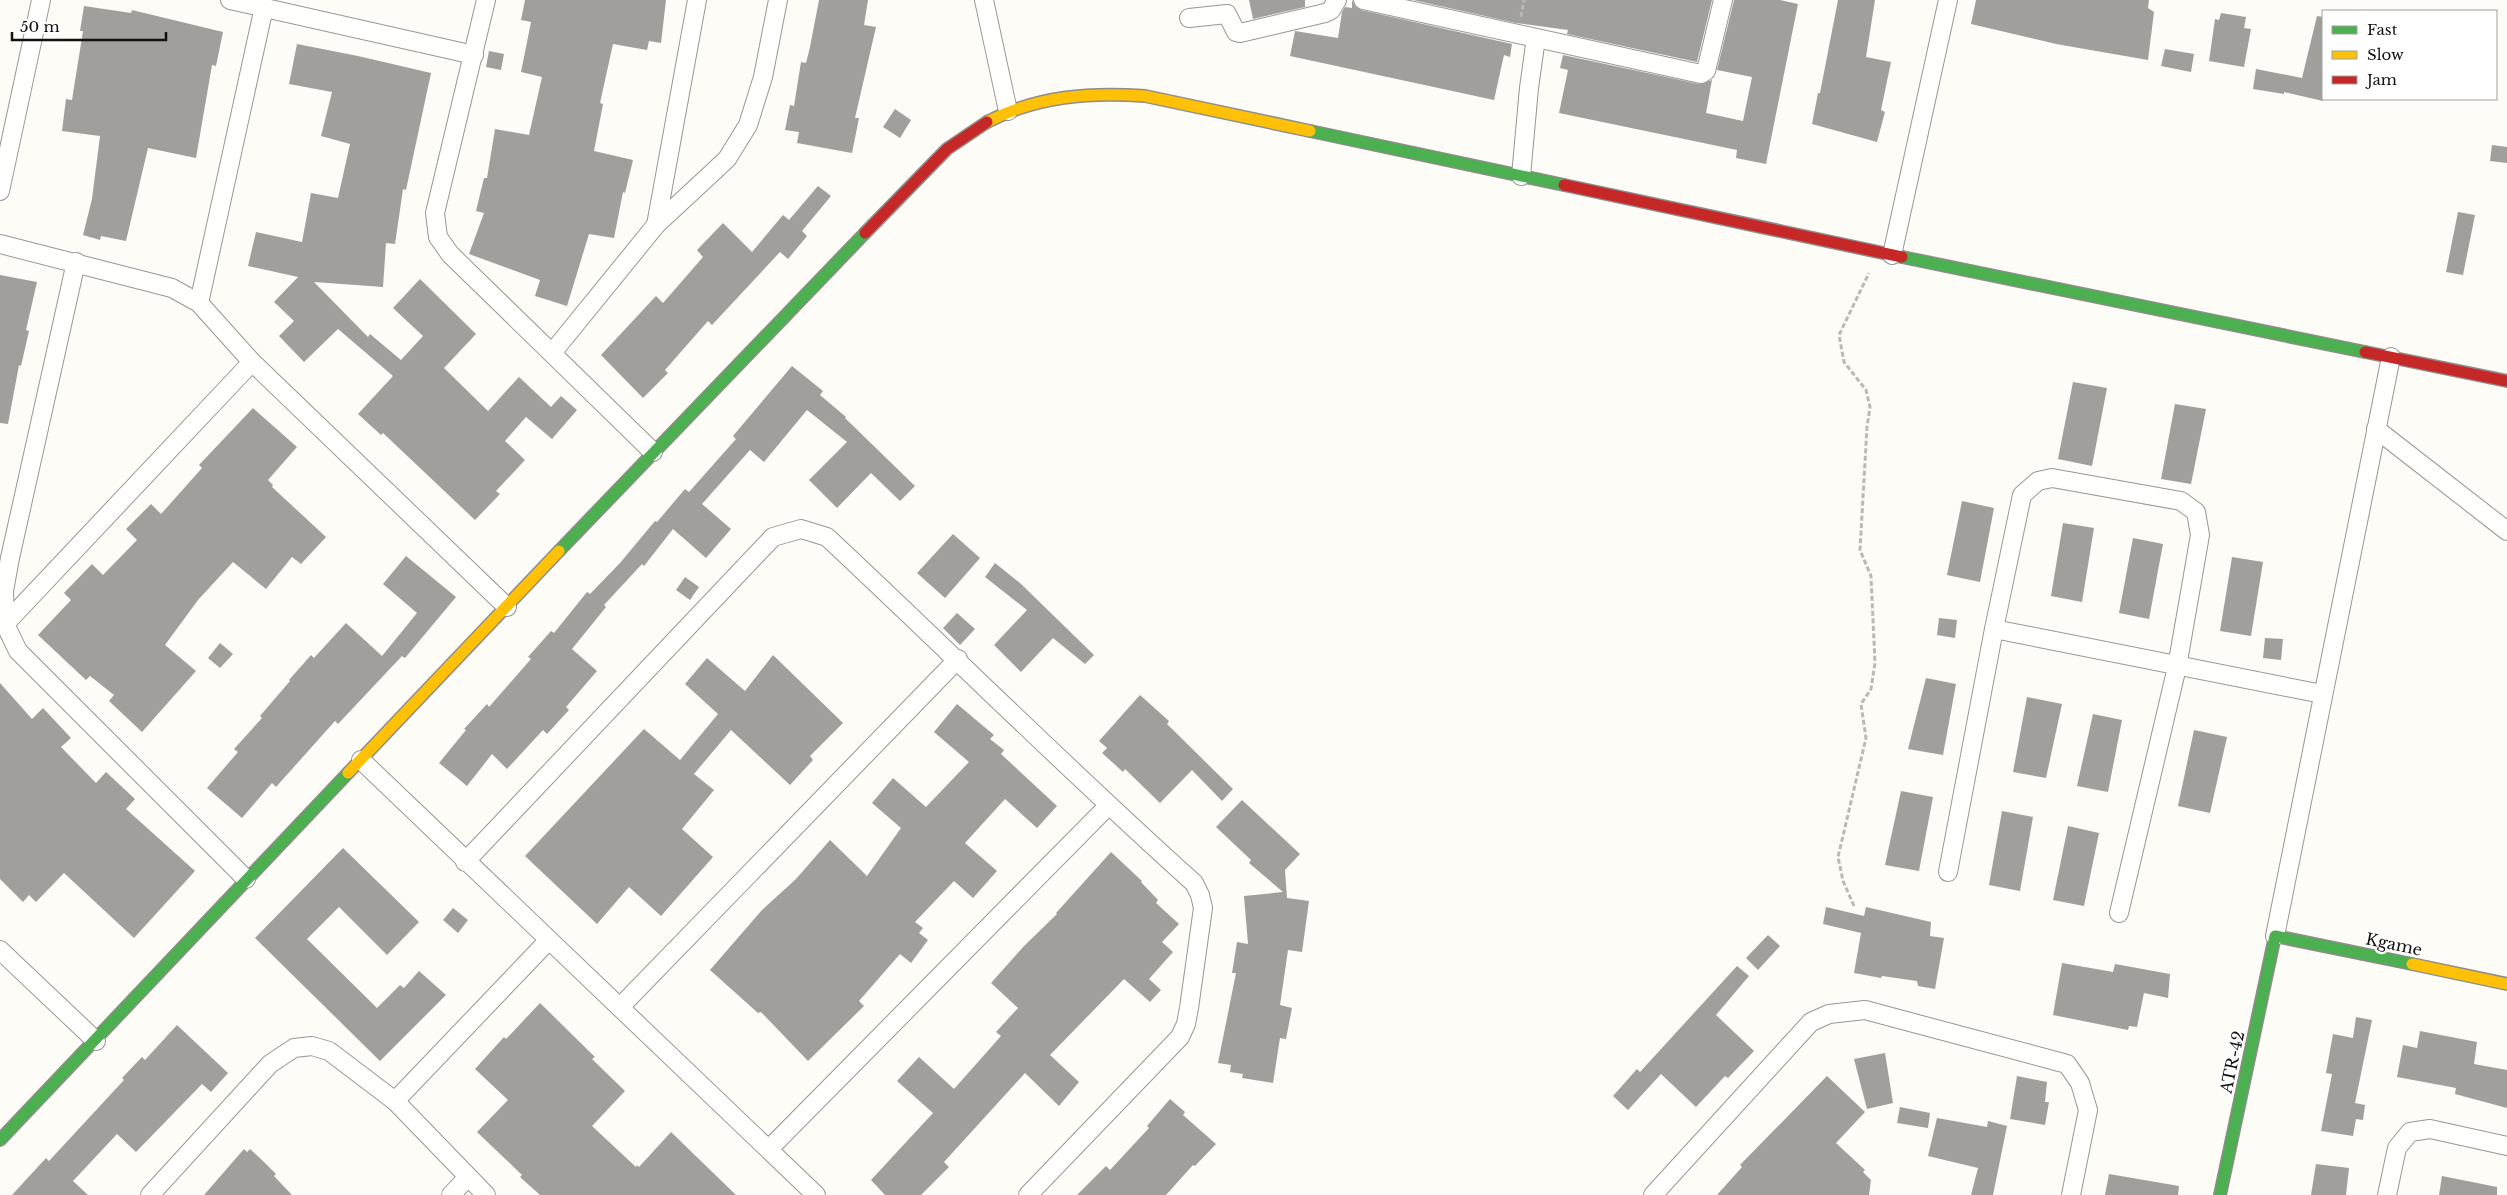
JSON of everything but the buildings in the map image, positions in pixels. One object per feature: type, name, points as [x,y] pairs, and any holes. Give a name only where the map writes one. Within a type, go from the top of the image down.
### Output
[{"type":"street","points":[[0,191],[41,0]]},
{"type":"street","points":[[230,0],[474,55]]},
{"type":"street","points":[[486,0],[435,213],[438,237],[450,254],[653,452]]},
{"type":"street","points":[[656,225],[697,0]]},
{"type":"street","points":[[552,353],[656,225],[727,159],[748,125],[763,77],[778,0]]},
{"type":"street","points":[[984,0],[1008,111]]},
{"type":"street","points":[[1189,18],[1227,14],[1236,32],[1240,33],[1325,13],[1331,10],[1337,0]]},
{"type":"street","points":[[1363,0],[1704,73],[1723,0]]},
{"type":"street","points":[[1886,254],[1948,0]]},
{"type":"street","points":[[198,304],[264,7]]},
{"type":"street","points":[[1521,176],[1536,38]]},
{"type":"street","points":[[0,1140],[653,452],[947,149],[981,124],[1008,111],[1055,98],[1115,93],[1145,96],[1886,254],[2507,381]]},
{"type":"street","points":[[0,244],[172,288],[198,304],[252,362],[506,608]]},
{"type":"street","points":[[76,262],[10,558],[4,591],[5,624],[18,651],[246,879]]},
{"type":"street","points":[[2275,936],[2391,357]]},
{"type":"street","points":[[5,624],[252,362]]},
{"type":"street","points":[[2376,429],[2507,531]]},
{"type":"street","points":[[1948,872],[1994,629],[2022,495],[2038,481],[2052,478],[2181,501],[2196,512],[2200,535],[2177,666],[2118,913]]},
{"type":"street","points":[[465,862],[773,537],[801,529],[828,537],[958,659],[1108,806],[1194,883],[1200,895],[1203,908],[1186,1024],[1180,1037],[1028,1195]]},
{"type":"street","points":[[1994,629],[2322,694]]},
{"type":"street","points":[[620,1007],[958,659]]},
{"type":"street","points":[[361,760],[465,862],[816,1195]]},
{"type":"street","points":[[769,1150],[1108,806]]},
{"type":"street","name":"Kgame","points":[[2275,936],[2507,984]]},
{"type":"street","name":"ATR-42","points":[[2220,1195],[2275,936]]},
{"type":"street","points":[[395,1100],[548,940]]},
{"type":"street","points":[[0,950],[96,1040]]},
{"type":"street","points":[[1653,1195],[1811,1022],[1829,1014],[1865,1010],[2067,1064],[2080,1083],[2088,1110],[2071,1195]]},
{"type":"street","points":[[150,1195],[270,1064],[294,1048],[312,1046],[329,1051],[395,1100],[486,1195]]},
{"type":"street","points":[[2387,1195],[2397,1148],[2410,1132],[2430,1129],[2507,1146]]},
{"type":"street","points":[[450,1195],[468,1178]]},
{"type":"path","points":[[1854,906],[1843,882],[1838,857],[1866,738],[1861,704],[1871,689],[1876,663],[1871,576],[1860,550],[1867,427],[1870,407],[1866,390],[1844,362],[1839,335],[1861,288],[1886,254]]},
{"type":"traffic: fast","points":[[1310,131],[1564,185]]},
{"type":"traffic: fast","points":[[559,551],[865,233]]},
{"type":"traffic: fast","points":[[1902,257],[2365,352]]},
{"type":"traffic: fast","points":[[0,1140],[348,773]]},
{"type":"traffic: fast","points":[[2220,1195],[2275,936],[2412,964]]},
{"type":"traffic: slow","points":[[987,122],[1006,113],[1044,101],[1084,96],[1124,95],[1145,96],[1310,131]]},
{"type":"traffic: slow","points":[[348,773],[559,551]]},
{"type":"traffic: slow","points":[[2412,964],[2507,984]]},
{"type":"traffic: jam","points":[[865,233],[947,149],[987,122]]},
{"type":"traffic: jam","points":[[1564,185],[1902,257]]},
{"type":"traffic: jam","points":[[2365,352],[2507,381]]}]
